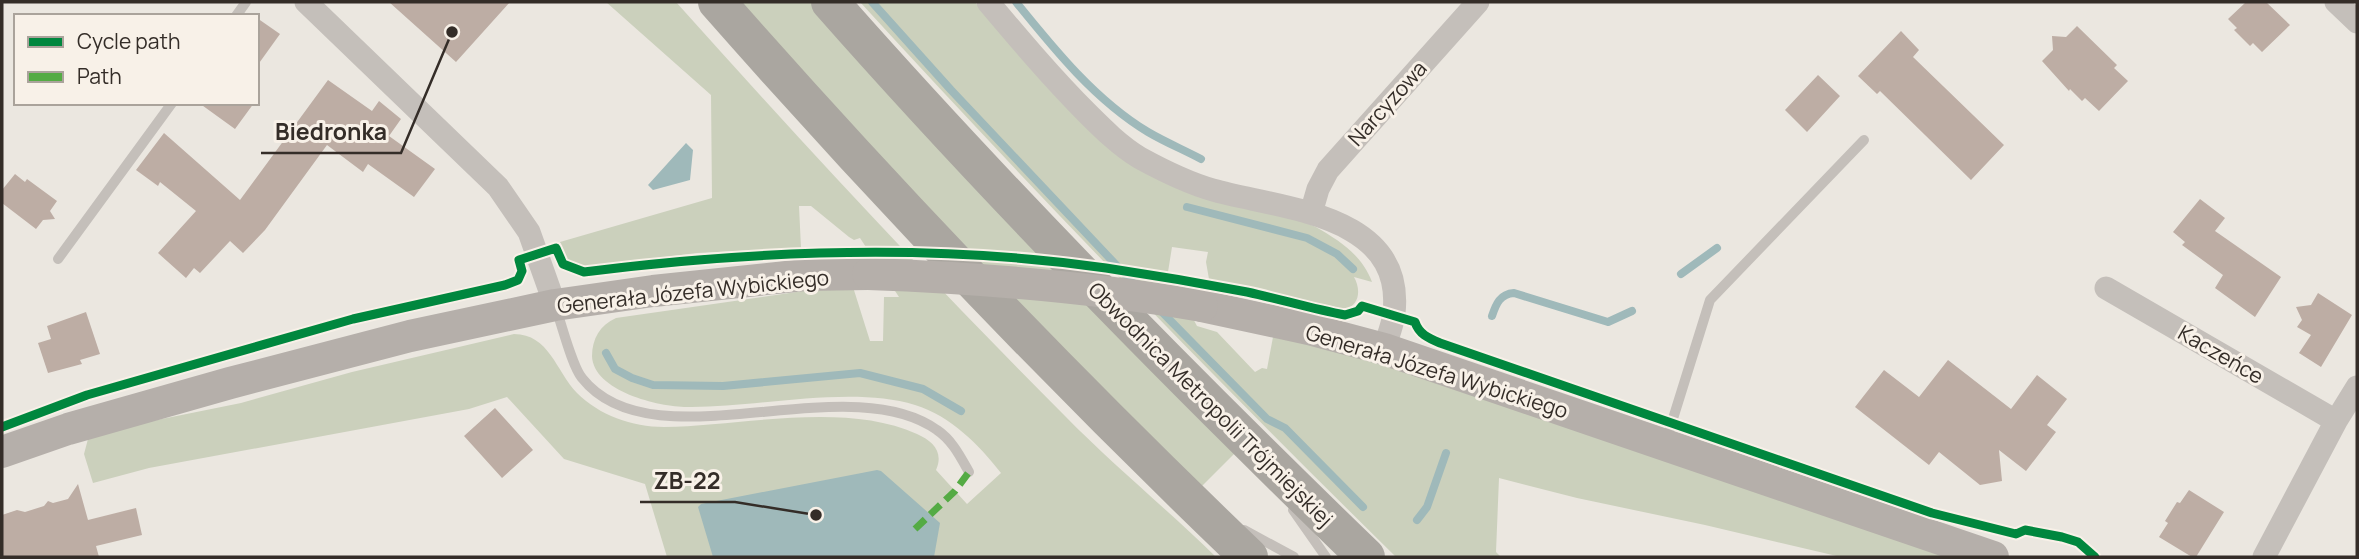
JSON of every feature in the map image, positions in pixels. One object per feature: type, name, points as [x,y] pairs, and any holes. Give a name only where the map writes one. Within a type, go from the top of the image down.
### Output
[{"type":"highway","points":[[717,2],[825,124],[1189,500],[1249,557]]},
{"type":"highway","name":"Obwodnica Metropolii Trójmiejskiej","points":[[830,2],[918,102],[1125,320],[1366,557]]},
{"type":"main road","name":"Generała Józefa Wybickiego","points":[[2,452],[68,429],[230,383],[410,336],[555,305],[653,291],[805,275],[951,277],[1120,292],[1309,329],[1384,349],[1993,557]]},
{"type":"street","points":[[306,2],[498,187],[529,232],[555,305]]},
{"type":"street","points":[[988,2],[1059,85],[1110,135],[1139,157],[1212,190],[1311,213],[1347,226],[1375,247],[1393,279],[1394,316],[1384,349]]},
{"type":"street","name":"Narcyzowa","points":[[1311,213],[1318,188],[1328,170],[1478,2]]},
{"type":"street","points":[[2336,2],[2357,22]]},
{"type":"street","name":"Kaczeńce","points":[[2106,288],[2336,421]]},
{"type":"street","points":[[2264,557],[2336,421],[2357,387]]},
{"type":"lane","points":[[58,259],[171,105]]},
{"type":"lane","points":[[1665,444],[1710,300],[1864,140]]},
{"type":"lane","points":[[555,305],[581,377],[617,405],[643,412],[696,416],[819,408],[891,411],[921,420],[939,431],[957,450],[969,472]]},
{"type":"lane","points":[[1246,441],[1282,494]]},
{"type":"lane","points":[[1189,500],[1294,557]]},
{"type":"lane","points":[[1290,504],[1326,557]]},
{"type":"green space","points":[[606,2],[676,2],[819,160],[965,315],[1083,434],[1216,557],[667,557],[645,484],[564,459],[507,397],[469,409],[149,468],[93,483],[84,454],[88,439],[137,424],[241,403],[352,372],[514,334],[536,340],[544,347],[577,393],[595,408],[628,422],[664,427],[825,417],[888,424],[917,434],[936,448],[939,458],[936,470],[967,504],[1001,473],[983,452],[952,424],[915,405],[889,399],[832,397],[714,406],[675,406],[629,395],[603,379],[595,368],[592,356],[594,344],[601,329],[616,318],[817,289],[853,287],[870,341],[883,341],[884,297],[899,297],[860,238],[854,240],[849,237],[811,206],[799,206],[801,248],[697,253],[582,267],[567,259],[560,242],[712,198],[711,95]]},
{"type":"green space","points":[[734,2],[810,2],[1236,452],[1199,489],[1101,391]]},
{"type":"green space","points":[[860,2],[975,2],[1050,90],[1100,139],[1316,227],[1356,256],[1372,282],[1354,277],[1358,296],[1353,304],[1344,309],[1209,279],[1206,262],[1208,252],[1172,247],[1168,272],[1197,326],[1217,332],[1255,372],[1262,368],[1267,369],[1273,337],[1341,351],[1954,557],[1841,557],[1499,478],[1496,552],[1501,557],[1396,557],[1124,283]]},
{"type":"water","points":[[686,143],[693,150],[690,180],[653,190],[648,185]]},
{"type":"water","points":[[877,470],[940,523],[934,557],[713,557],[698,507],[701,504]]},
{"type":"building","points":[[389,2],[510,2],[456,62]]},
{"type":"building","points":[[2246,2],[2266,2],[2290,25],[2262,52],[2253,43],[2250,46],[2234,30],[2237,28],[2228,19]]},
{"type":"building","points":[[259,19],[280,34],[259,63]]},
{"type":"building","points":[[2077,26],[2117,65],[2114,68],[2128,81],[2099,111],[2085,98],[2082,101],[2070,89],[2069,91],[2042,61],[2053,50],[2052,36],[2066,37]]},
{"type":"building","points":[[1901,31],[1919,50],[1913,57],[2004,145],[1971,180],[1880,91],[1877,94],[1858,76]]},
{"type":"building","points":[[1818,75],[1840,96],[1807,132],[1785,110]]},
{"type":"building","points":[[328,80],[372,111],[379,101],[401,119],[389,136],[435,169],[414,197],[368,164],[363,172],[327,145],[265,230],[243,253],[230,241],[200,273],[194,268],[186,278],[158,253],[196,211],[160,182],[158,186],[136,170],[164,133],[240,200]]},
{"type":"building","points":[[202,105],[253,105],[235,129]]},
{"type":"building","points":[[15,174],[25,182],[27,179],[57,201],[50,211],[55,219],[43,220],[36,229],[2,203],[2,190]]},
{"type":"building","points":[[2200,199],[2225,218],[2215,231],[2281,277],[2255,317],[2215,288],[2223,275],[2182,245],[2185,242],[2173,232]]},
{"type":"building","points":[[2318,293],[2352,315],[2321,367],[2299,353],[2311,335],[2297,327],[2302,320],[2296,307],[2311,305]]},
{"type":"building","points":[[86,312],[100,354],[80,360],[82,364],[48,373],[38,343],[51,339],[47,326]]},
{"type":"building","points":[[1948,360],[2011,409],[2037,375],[2067,399],[2047,425],[2056,432],[2026,471],[1999,450],[2002,481],[1980,485],[1939,452],[1929,465],[1855,407],[1884,370],[1919,397]]},
{"type":"building","points":[[495,408],[533,450],[502,478],[464,436]]},
{"type":"building","points":[[78,484],[88,520],[136,508],[142,535],[96,546],[99,557],[2,557],[2,515],[17,510],[25,512],[44,506],[48,501],[53,503],[68,499]]},
{"type":"building","points":[[2189,490],[2224,512],[2196,557],[2159,537],[2177,502],[2180,503]]},
{"type":"waterway","points":[[872,2],[1136,286]]},
{"type":"waterway","points":[[1016,2],[1060,55],[1110,105],[1148,132],[1201,159]]},
{"type":"waterway","points":[[1187,207],[1307,238],[1337,254],[1353,269]]},
{"type":"waterway","points":[[1681,274],[1717,248]]},
{"type":"waterway","points":[[1492,316],[1502,298],[1514,293],[1608,322],[1632,311]]},
{"type":"waterway","points":[[1160,310],[1267,419],[1285,428],[1363,507]]},
{"type":"waterway","points":[[606,353],[615,369],[653,385],[723,386],[860,373],[923,389],[961,411]]},
{"type":"waterway","points":[[1417,520],[1427,507],[1446,453]]},
{"type":"marked path","points":[[915,529],[955,491],[969,472]]},
{"type":"cycle path","points":[[2,427],[87,395],[353,319],[505,285],[518,280],[522,271],[519,260],[556,248],[563,264],[584,272],[780,254],[910,252],[976,255],[1041,260],[1159,276],[1247,292],[1345,315],[1358,311],[1362,306],[1415,322],[1424,335],[1440,343],[1932,513],[2016,534],[2025,530],[2062,537],[2078,542],[2095,557]]},
{"type":"place","name":"Biedronka","points":[[452,32]]},
{"type":"place","name":"ZB-22","points":[[816,515]]}]
